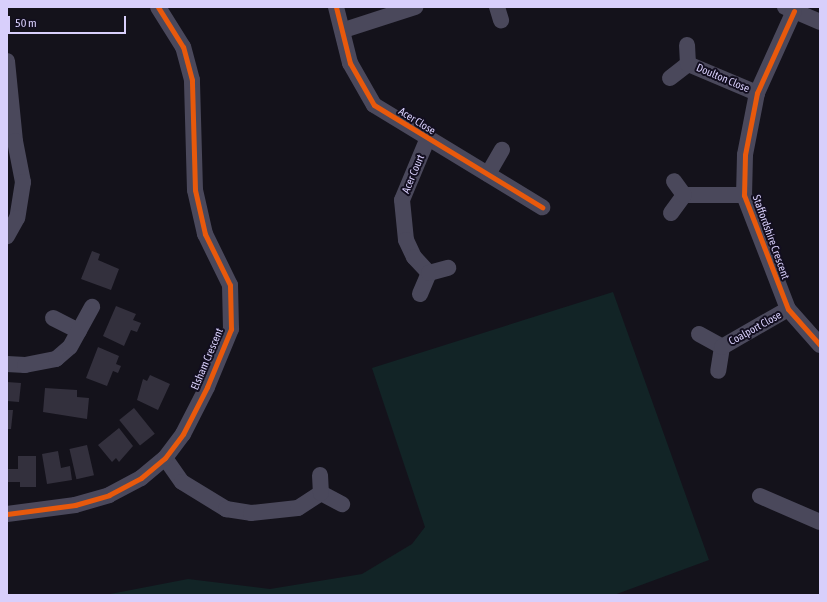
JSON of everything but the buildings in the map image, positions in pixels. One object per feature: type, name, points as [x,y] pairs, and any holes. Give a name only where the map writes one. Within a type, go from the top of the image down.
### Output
[{"type":"street","name":"Elsham Crescent","points":[[7,514],[75,505],[109,495],[141,478],[165,458],[183,434],[207,386],[231,329],[232,308],[230,285],[199,217],[195,190],[192,80],[183,47],[158,7]]},
{"type":"street","name":"Acer Close","points":[[336,7],[344,30],[350,63],[374,105],[427,140],[488,174],[542,207]]},
{"type":"street","points":[[344,30],[415,7]]},
{"type":"street","points":[[790,9],[820,22]]},
{"type":"street","name":"Staffordshire Crescent","points":[[790,9],[757,93],[745,154],[744,195],[788,310],[820,345]]},
{"type":"street","name":"Doulton Close","points":[[687,45],[688,64]]},
{"type":"street","points":[[7,61],[11,142],[23,182],[18,218],[7,236]]},
{"type":"street","name":"Doulton Close","points":[[688,64],[757,93]]},
{"type":"street","name":"Doulton Close","points":[[670,78],[688,64]]},
{"type":"street","name":"Acer Court","points":[[427,140],[402,200],[406,240],[429,273]]},
{"type":"street","points":[[488,174],[502,150]]},
{"type":"street","points":[[674,181],[684,195]]},
{"type":"street","points":[[684,195],[744,195]]},
{"type":"street","points":[[671,213],[684,195]]},
{"type":"street","points":[[420,294],[429,273],[448,268]]},
{"type":"street","points":[[7,364],[24,365],[56,359],[70,347],[92,308]]},
{"type":"street","name":"Coalport Close","points":[[722,347],[788,310]]},
{"type":"street","points":[[53,318],[80,331]]},
{"type":"street","name":"Coalport Close","points":[[699,334],[722,347]]},
{"type":"street","name":"Coalport Close","points":[[718,371],[722,347]]},
{"type":"street","points":[[165,458],[182,482],[226,509],[251,513],[298,508],[321,493]]},
{"type":"street","points":[[320,474],[321,493]]},
{"type":"street","points":[[321,493],[342,504]]},
{"type":"street","points":[[760,496],[820,522]]},
{"type":"shaded area","points":[[613,292],[709,560],[614,595],[105,595],[188,579],[270,589],[362,574],[412,544],[425,527],[372,368]]},
{"type":"cycle path","points":[[7,514],[75,505],[109,495],[141,478],[165,458],[183,434],[207,387],[231,329],[230,285],[205,234],[195,190],[192,80],[183,47],[158,7]]},
{"type":"cycle path","points":[[336,7],[350,63],[374,105],[542,207]]},
{"type":"cycle path","points":[[794,11],[757,93],[745,155],[744,195],[788,309],[820,345]]}]
